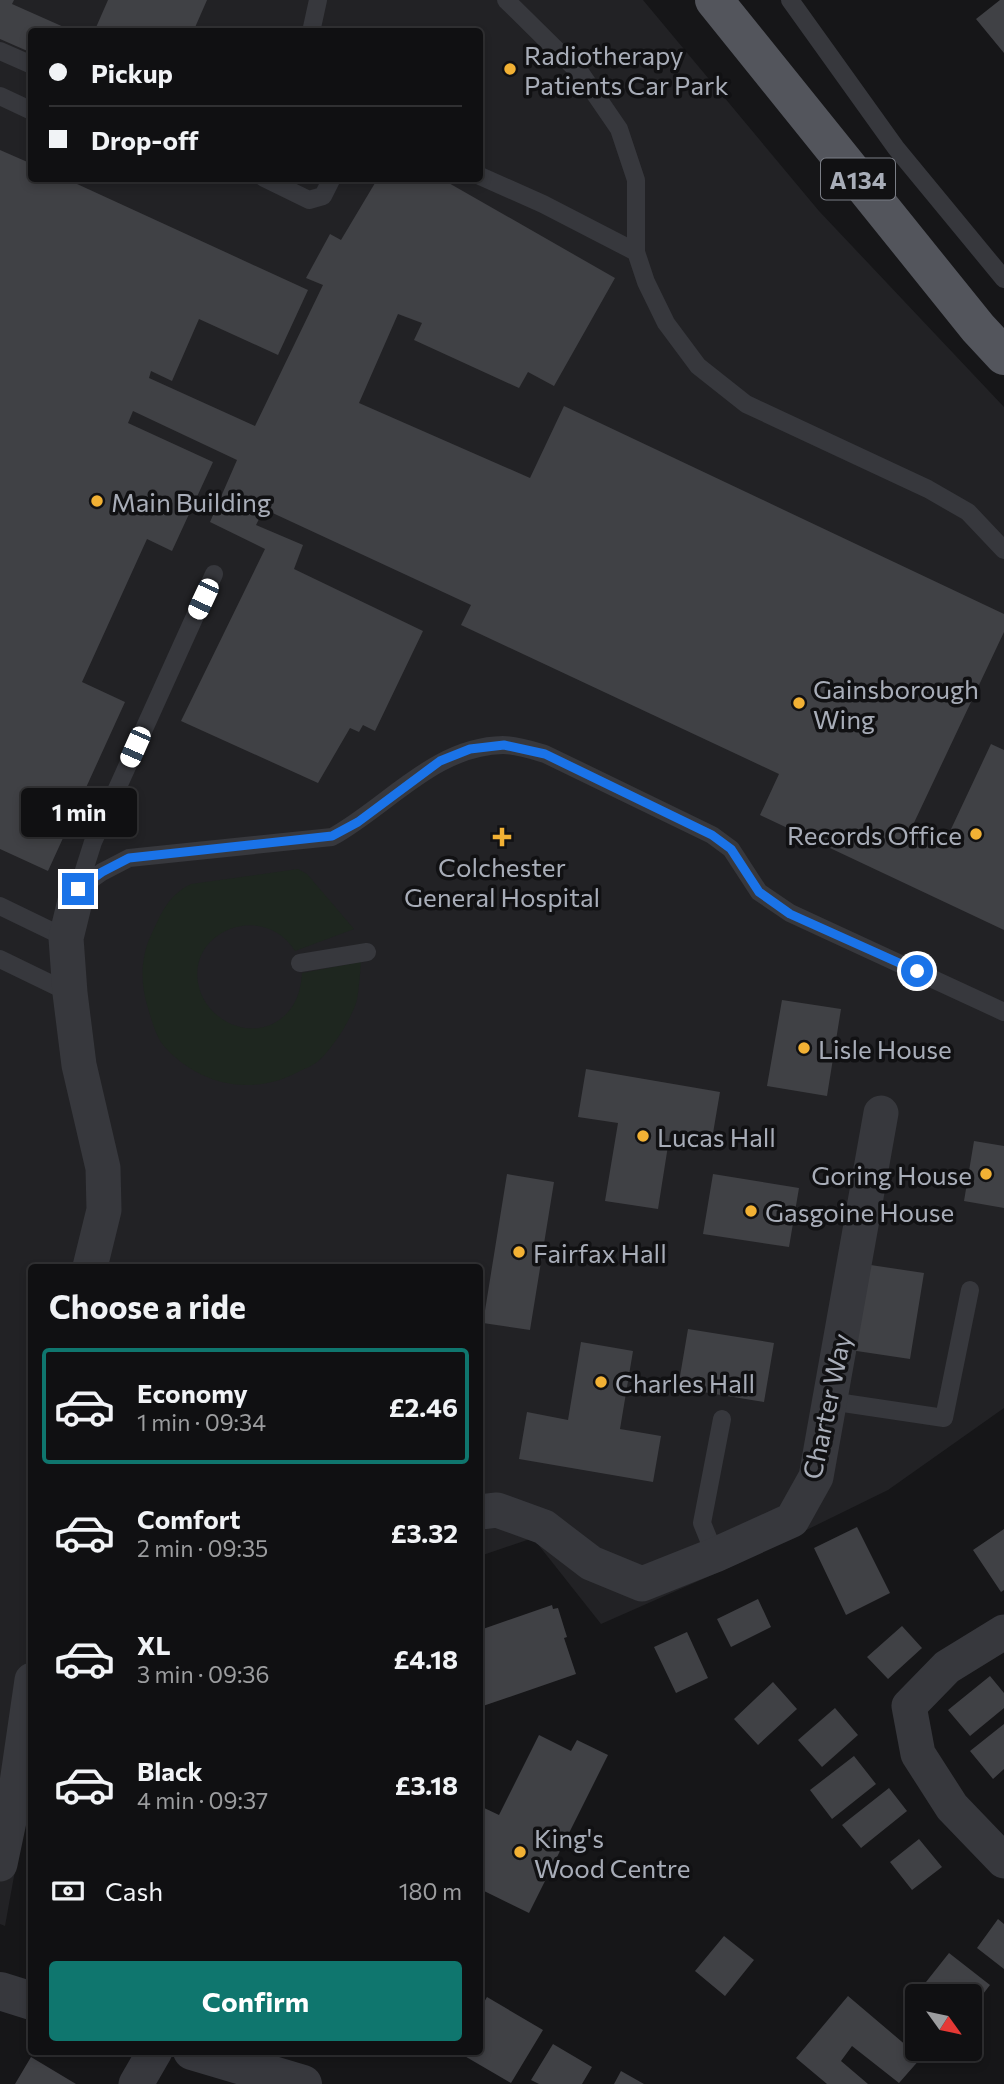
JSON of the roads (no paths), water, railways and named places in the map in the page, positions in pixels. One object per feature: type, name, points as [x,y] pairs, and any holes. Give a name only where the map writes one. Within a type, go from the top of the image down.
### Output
[{"type":"main road","name":"A134","points":[[714,0],[978,328],[1004,356]]},
{"type":"street","points":[[78,889],[66,938],[70,993],[77,1054],[103,1168],[104,1210],[91,1264]]},
{"type":"street","name":"Charter Way","points":[[483,1512],[497,1510],[544,1527],[591,1563],[642,1584],[792,1520],[816,1477],[881,1113]]},
{"type":"street","points":[[1004,1632],[947,1667],[909,1706],[918,1754],[952,1807],[1004,1861]]},
{"type":"street","points":[[0,1864],[17,1783],[28,1707]]},
{"type":"street","points":[[0,1991],[28,2000]]},
{"type":"street","points":[[136,2084],[153,2055]]},
{"type":"street","points":[[205,2055],[303,2084]]},
{"type":"lane","points":[[312,28],[318,0]]},
{"type":"lane","points":[[506,0],[582,75],[619,129],[636,180],[636,252],[646,282],[666,323],[698,366],[746,404],[928,489],[968,512],[1004,551]]},
{"type":"lane","points":[[790,0],[896,148],[1004,279]]},
{"type":"lane","points":[[0,51],[28,63]]},
{"type":"lane","points":[[0,96],[28,109]]},
{"type":"lane","points":[[483,177],[636,252]]},
{"type":"lane","points":[[272,182],[309,200],[323,196],[330,182]]},
{"type":"lane","points":[[78,889],[93,842],[214,574]]},
{"type":"lane","points":[[78,889],[129,858],[332,836],[358,822],[440,761],[470,749],[511,746],[545,754],[712,835],[731,849],[759,892],[790,914],[1004,1012]]},
{"type":"lane","points":[[0,906],[66,938]]},
{"type":"lane","points":[[300,962],[367,952]]},
{"type":"lane","points":[[0,958],[70,993]]},
{"type":"lane","points":[[830,1401],[944,1418],[970,1290]]},
{"type":"lane","points":[[715,1555],[702,1523],[722,1419]]},
{"type":"place","name":"Radiotherapy Patients Car Park","points":[[510,69]]},
{"type":"place","name":"Main Building","points":[[97,501]]},
{"type":"place","name":"Gainsborough Wing","points":[[799,703]]},
{"type":"place","name":"Records Office","points":[[976,834]]},
{"type":"place","name":"Colchester General Hospital","points":[[502,837]]},
{"type":"place","name":"Lisle House","points":[[804,1048]]},
{"type":"place","name":"Lucas Hall","points":[[643,1136]]},
{"type":"place","name":"Goring House","points":[[986,1174]]},
{"type":"place","name":"Gasgoine House","points":[[751,1211]]},
{"type":"place","name":"Fairfax Hall","points":[[519,1252]]},
{"type":"place","name":"Charles Hall","points":[[601,1382]]},
{"type":"place","name":"King's Wood Centre","points":[[520,1852]]}]
